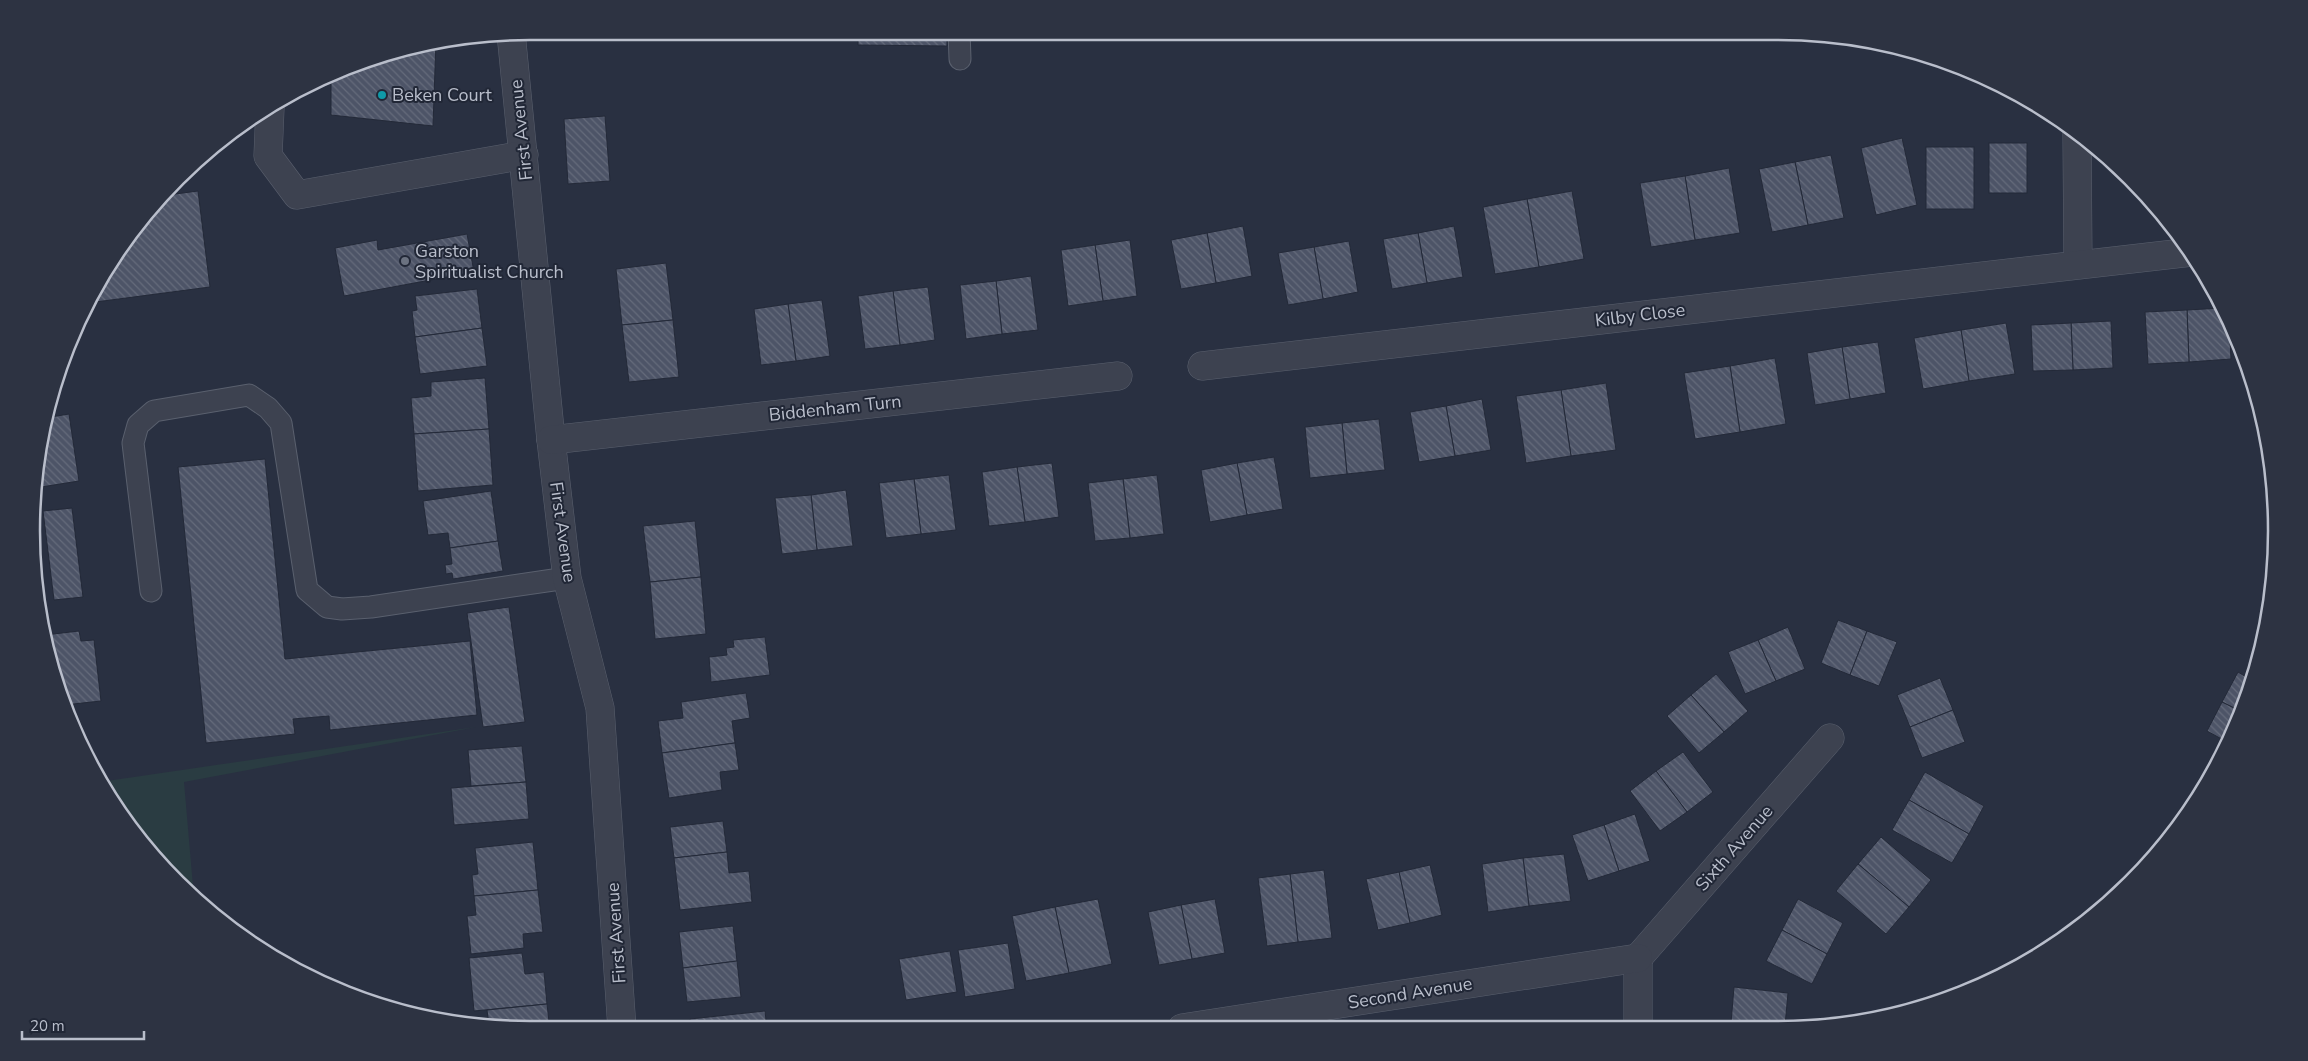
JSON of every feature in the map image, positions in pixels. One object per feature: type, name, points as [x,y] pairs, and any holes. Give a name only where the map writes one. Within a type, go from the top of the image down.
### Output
[{"type":"street","name":"First Avenue","points":[[513,41],[551,440],[568,578],[600,708],[621,1021]]},
{"type":"street","points":[[270,116],[268,156],[297,194],[524,155]]},
{"type":"street","points":[[2077,142],[2078,264]]},
{"type":"street","name":"Kilby Close","points":[[1202,366],[2182,253]]},
{"type":"street","name":"Biddenham Turn","points":[[551,440],[1118,376]]},
{"type":"street","name":"Sixth Avenue","points":[[1638,958],[1830,738]]},
{"type":"street","points":[[1638,958],[1638,1021]]},
{"type":"street","name":"Second Avenue","points":[[1228,1021],[1638,958]]},
{"type":"lane","points":[[959,40],[960,59]]},
{"type":"lane","points":[[151,591],[133,443],[138,425],[154,411],[249,394],[268,408],[281,423],[307,590],[327,607],[371,607],[568,578]]},
{"type":"shaded area","points":[[476,727],[184,782],[193,886],[141,829],[109,781]]},
{"type":"building","points":[[858,40],[947,40],[947,46],[858,45]]},
{"type":"building","name":"Beken Court","points":[[436,49],[433,126],[331,115],[331,83],[373,66]]},
{"type":"building","points":[[605,116],[610,181],[568,184],[564,119]]},
{"type":"building","points":[[1902,138],[1917,205],[1876,215],[1861,148]]},
{"type":"building","points":[[1989,143],[2027,143],[2027,193],[1989,193]]},
{"type":"building","points":[[1926,147],[1974,147],[1974,209],[1926,209]]},
{"type":"building","points":[[1831,155],[1844,218],[1808,225],[1795,162]]},
{"type":"building","points":[[1795,162],[1808,225],[1772,232],[1759,169]]},
{"type":"building","points":[[1729,168],[1740,233],[1695,240],[1685,176]]},
{"type":"building","points":[[1685,176],[1695,240],[1651,247],[1640,183]]},
{"type":"building","points":[[198,191],[210,287],[97,302],[106,285],[141,232],[174,194]]},
{"type":"building","points":[[1572,191],[1584,259],[1539,267],[1527,199]]},
{"type":"building","points":[[1527,199],[1539,267],[1495,274],[1483,207]]},
{"type":"building","points":[[1243,226],[1252,276],[1216,283],[1207,233]]},
{"type":"building","points":[[1454,226],[1463,277],[1427,283],[1418,233]]},
{"type":"building","points":[[1207,233],[1216,283],[1181,289],[1171,240]]},
{"type":"building","points":[[1418,233],[1427,283],[1392,289],[1383,239]]},
{"type":"building","name":"Garston Spiritualist Church","points":[[467,234],[474,272],[344,296],[335,248],[377,240],[378,250]]},
{"type":"building","points":[[1130,240],[1137,296],[1103,301],[1095,245]]},
{"type":"building","points":[[1349,241],[1358,292],[1323,299],[1314,247]]},
{"type":"building","points":[[1095,245],[1103,301],[1068,306],[1061,250]]},
{"type":"building","points":[[1314,247],[1323,299],[1288,305],[1278,253]]},
{"type":"building","points":[[666,263],[673,320],[622,325],[616,269]]},
{"type":"building","points":[[1031,276],[1038,330],[1002,334],[996,281]]},
{"type":"building","points":[[996,281],[1002,334],[966,339],[960,285]]},
{"type":"building","points":[[928,287],[935,340],[900,345],[893,291]]},
{"type":"building","points":[[477,289],[482,328],[415,337],[412,311],[417,310],[415,296]]},
{"type":"building","points":[[893,291],[900,345],[865,349],[858,296]]},
{"type":"building","points":[[822,300],[830,356],[796,361],[788,304]]},
{"type":"building","points":[[788,304],[796,361],[761,365],[754,309]]},
{"type":"building","points":[[2214,308],[2230,341],[2231,359],[2189,362],[2187,310]]},
{"type":"building","points":[[2187,310],[2189,362],[2148,364],[2145,312]]},
{"type":"building","points":[[673,320],[679,377],[629,382],[622,325]]},
{"type":"building","points":[[2111,321],[2113,368],[2073,370],[2071,323]]},
{"type":"building","points":[[2006,323],[2015,374],[1969,381],[1961,330]]},
{"type":"building","points":[[2071,323],[2073,370],[2033,371],[2031,325]]},
{"type":"building","points":[[482,328],[487,366],[420,374],[415,337]]},
{"type":"building","points":[[1961,330],[1969,381],[1923,389],[1914,338]]},
{"type":"building","points":[[1878,342],[1886,393],[1850,399],[1842,347]]},
{"type":"building","points":[[1842,347],[1850,399],[1815,405],[1807,353]]},
{"type":"building","points":[[1775,358],[1786,424],[1740,432],[1730,366]]},
{"type":"building","points":[[1730,366],[1740,432],[1695,439],[1684,373]]},
{"type":"building","points":[[485,378],[489,429],[414,434],[411,398],[431,396],[431,382]]},
{"type":"building","points":[[1606,383],[1616,450],[1571,456],[1561,390]]},
{"type":"building","points":[[1561,390],[1571,456],[1526,463],[1516,396]]},
{"type":"building","points":[[1482,399],[1491,450],[1455,456],[1446,406]]},
{"type":"building","points":[[1446,406],[1455,456],[1419,462],[1410,412]]},
{"type":"building","points":[[69,414],[79,481],[42,487],[49,435],[54,417]]},
{"type":"building","points":[[1379,419],[1385,470],[1347,474],[1342,423]]},
{"type":"building","points":[[1342,423],[1347,474],[1310,478],[1305,427]]},
{"type":"building","points":[[489,429],[493,485],[418,491],[414,434]]},
{"type":"building","points":[[1274,457],[1283,509],[1247,515],[1237,463]]},
{"type":"building","points":[[265,459],[285,659],[470,641],[477,715],[330,730],[329,716],[293,719],[295,734],[206,743],[178,467]]},
{"type":"building","points":[[1052,463],[1059,517],[1025,522],[1017,467]]},
{"type":"building","points":[[1237,463],[1247,515],[1210,522],[1201,470]]},
{"type":"building","points":[[1017,467],[1025,522],[989,526],[982,472]]},
{"type":"building","points":[[949,475],[956,530],[921,534],[914,479]]},
{"type":"building","points":[[1157,475],[1164,534],[1130,538],[1123,479]]},
{"type":"building","points":[[914,479],[921,534],[886,538],[879,483]]},
{"type":"building","points":[[1123,479],[1130,538],[1095,541],[1088,483]]},
{"type":"building","points":[[846,490],[853,546],[817,550],[811,495]]},
{"type":"building","points":[[491,491],[498,541],[450,548],[448,533],[428,535],[423,501]]},
{"type":"building","points":[[811,495],[817,550],[782,554],[775,498]]},
{"type":"building","points":[[72,508],[83,597],[54,600],[43,511]]},
{"type":"building","points":[[695,521],[701,577],[650,582],[643,526]]},
{"type":"building","points":[[498,541],[503,571],[453,579],[452,573],[446,574],[445,565],[452,564],[450,548]]},
{"type":"building","points":[[701,577],[706,634],[655,639],[650,582]]},
{"type":"building","points":[[509,607],[525,722],[483,727],[467,613]]},
{"type":"building","points":[[1838,620],[1867,631],[1850,675],[1821,663]]},
{"type":"building","points":[[1788,627],[1805,669],[1776,681],[1758,640]]},
{"type":"building","points":[[79,631],[81,641],[94,640],[101,701],[72,704],[51,634]]},
{"type":"building","points":[[1867,631],[1897,642],[1879,686],[1850,675]]},
{"type":"building","points":[[765,637],[770,675],[711,682],[709,657],[727,655],[726,648],[734,647],[733,640]]},
{"type":"building","points":[[1758,640],[1776,681],[1745,694],[1728,652]]},
{"type":"building","points":[[2238,672],[2245,677],[2235,708],[2222,702]]},
{"type":"building","points":[[1716,674],[1748,711],[1724,732],[1691,695]]},
{"type":"building","points":[[1940,678],[1953,710],[1910,727],[1897,695]]},
{"type":"building","points":[[746,693],[750,718],[732,721],[735,743],[662,753],[658,721],[683,718],[681,702]]},
{"type":"building","points":[[1691,695],[1724,732],[1699,753],[1667,716]]},
{"type":"building","points":[[2222,702],[2235,708],[2221,739],[2207,731]]},
{"type":"building","points":[[1953,710],[1965,742],[1922,758],[1910,727]]},
{"type":"building","points":[[735,743],[739,770],[720,772],[722,790],[669,798],[662,753]]},
{"type":"building","points":[[522,746],[526,782],[471,786],[468,750]]},
{"type":"building","points":[[1683,752],[1713,792],[1687,812],[1656,771]]},
{"type":"building","points":[[1656,771],[1687,812],[1660,831],[1630,791]]},
{"type":"building","points":[[1925,772],[1984,806],[1969,834],[1909,800]]},
{"type":"building","points":[[526,782],[529,819],[454,825],[451,788]]},
{"type":"building","points":[[1909,800],[1969,834],[1952,863],[1892,830]]},
{"type":"building","points":[[1635,814],[1650,861],[1619,871],[1604,825]]},
{"type":"building","points":[[723,821],[727,852],[674,858],[670,827]]},
{"type":"building","points":[[1604,825],[1619,871],[1588,881],[1572,835]]},
{"type":"building","points":[[1881,837],[1931,880],[1909,907],[1858,864]]},
{"type":"building","points":[[533,842],[538,890],[474,896],[472,875],[478,874],[475,848]]},
{"type":"building","points":[[727,852],[729,873],[749,871],[752,902],[680,910],[674,858]]},
{"type":"building","points":[[1564,854],[1571,901],[1529,906],[1523,858]]},
{"type":"building","points":[[1523,858],[1529,906],[1488,912],[1482,864]]},
{"type":"building","points":[[1858,864],[1909,907],[1886,934],[1836,891]]},
{"type":"building","points":[[1430,865],[1442,915],[1410,923],[1399,872]]},
{"type":"building","points":[[1324,870],[1332,938],[1298,942],[1290,874]]},
{"type":"building","points":[[1399,872],[1410,923],[1378,930],[1366,879]]},
{"type":"building","points":[[1290,874],[1298,942],[1267,946],[1258,878]]},
{"type":"building","points":[[538,890],[543,932],[523,934],[524,948],[471,954],[467,916],[476,915],[474,896]]},
{"type":"building","points":[[1098,899],[1112,964],[1069,973],[1055,907]]},
{"type":"building","points":[[1215,899],[1225,953],[1192,959],[1181,905]]},
{"type":"building","points":[[1798,899],[1843,923],[1827,954],[1782,930]]},
{"type":"building","points":[[1181,905],[1192,959],[1159,965],[1148,912]]},
{"type":"building","points":[[1055,907],[1069,973],[1026,981],[1012,916]]},
{"type":"building","points":[[733,926],[737,961],[683,968],[679,932]]},
{"type":"building","points":[[1782,930],[1827,954],[1812,984],[1766,961]]},
{"type":"building","points":[[1008,943],[1015,989],[965,997],[958,950]]},
{"type":"building","points":[[950,951],[957,992],[906,1000],[899,959]]},
{"type":"building","points":[[522,953],[525,974],[544,972],[547,1004],[474,1011],[469,958]]},
{"type":"building","points":[[737,961],[741,997],[687,1002],[683,968]]},
{"type":"building","points":[[1734,987],[1788,993],[1785,1021],[1731,1021]]},
{"type":"building","points":[[547,1004],[549,1021],[488,1019],[487,1010]]},
{"type":"building","points":[[765,1011],[766,1021],[690,1021],[690,1019]]},
{"type":"place","name":"Beken Court","points":[[382,95]]},
{"type":"place","name":"Garston Spiritualist Church","points":[[405,261]]}]
